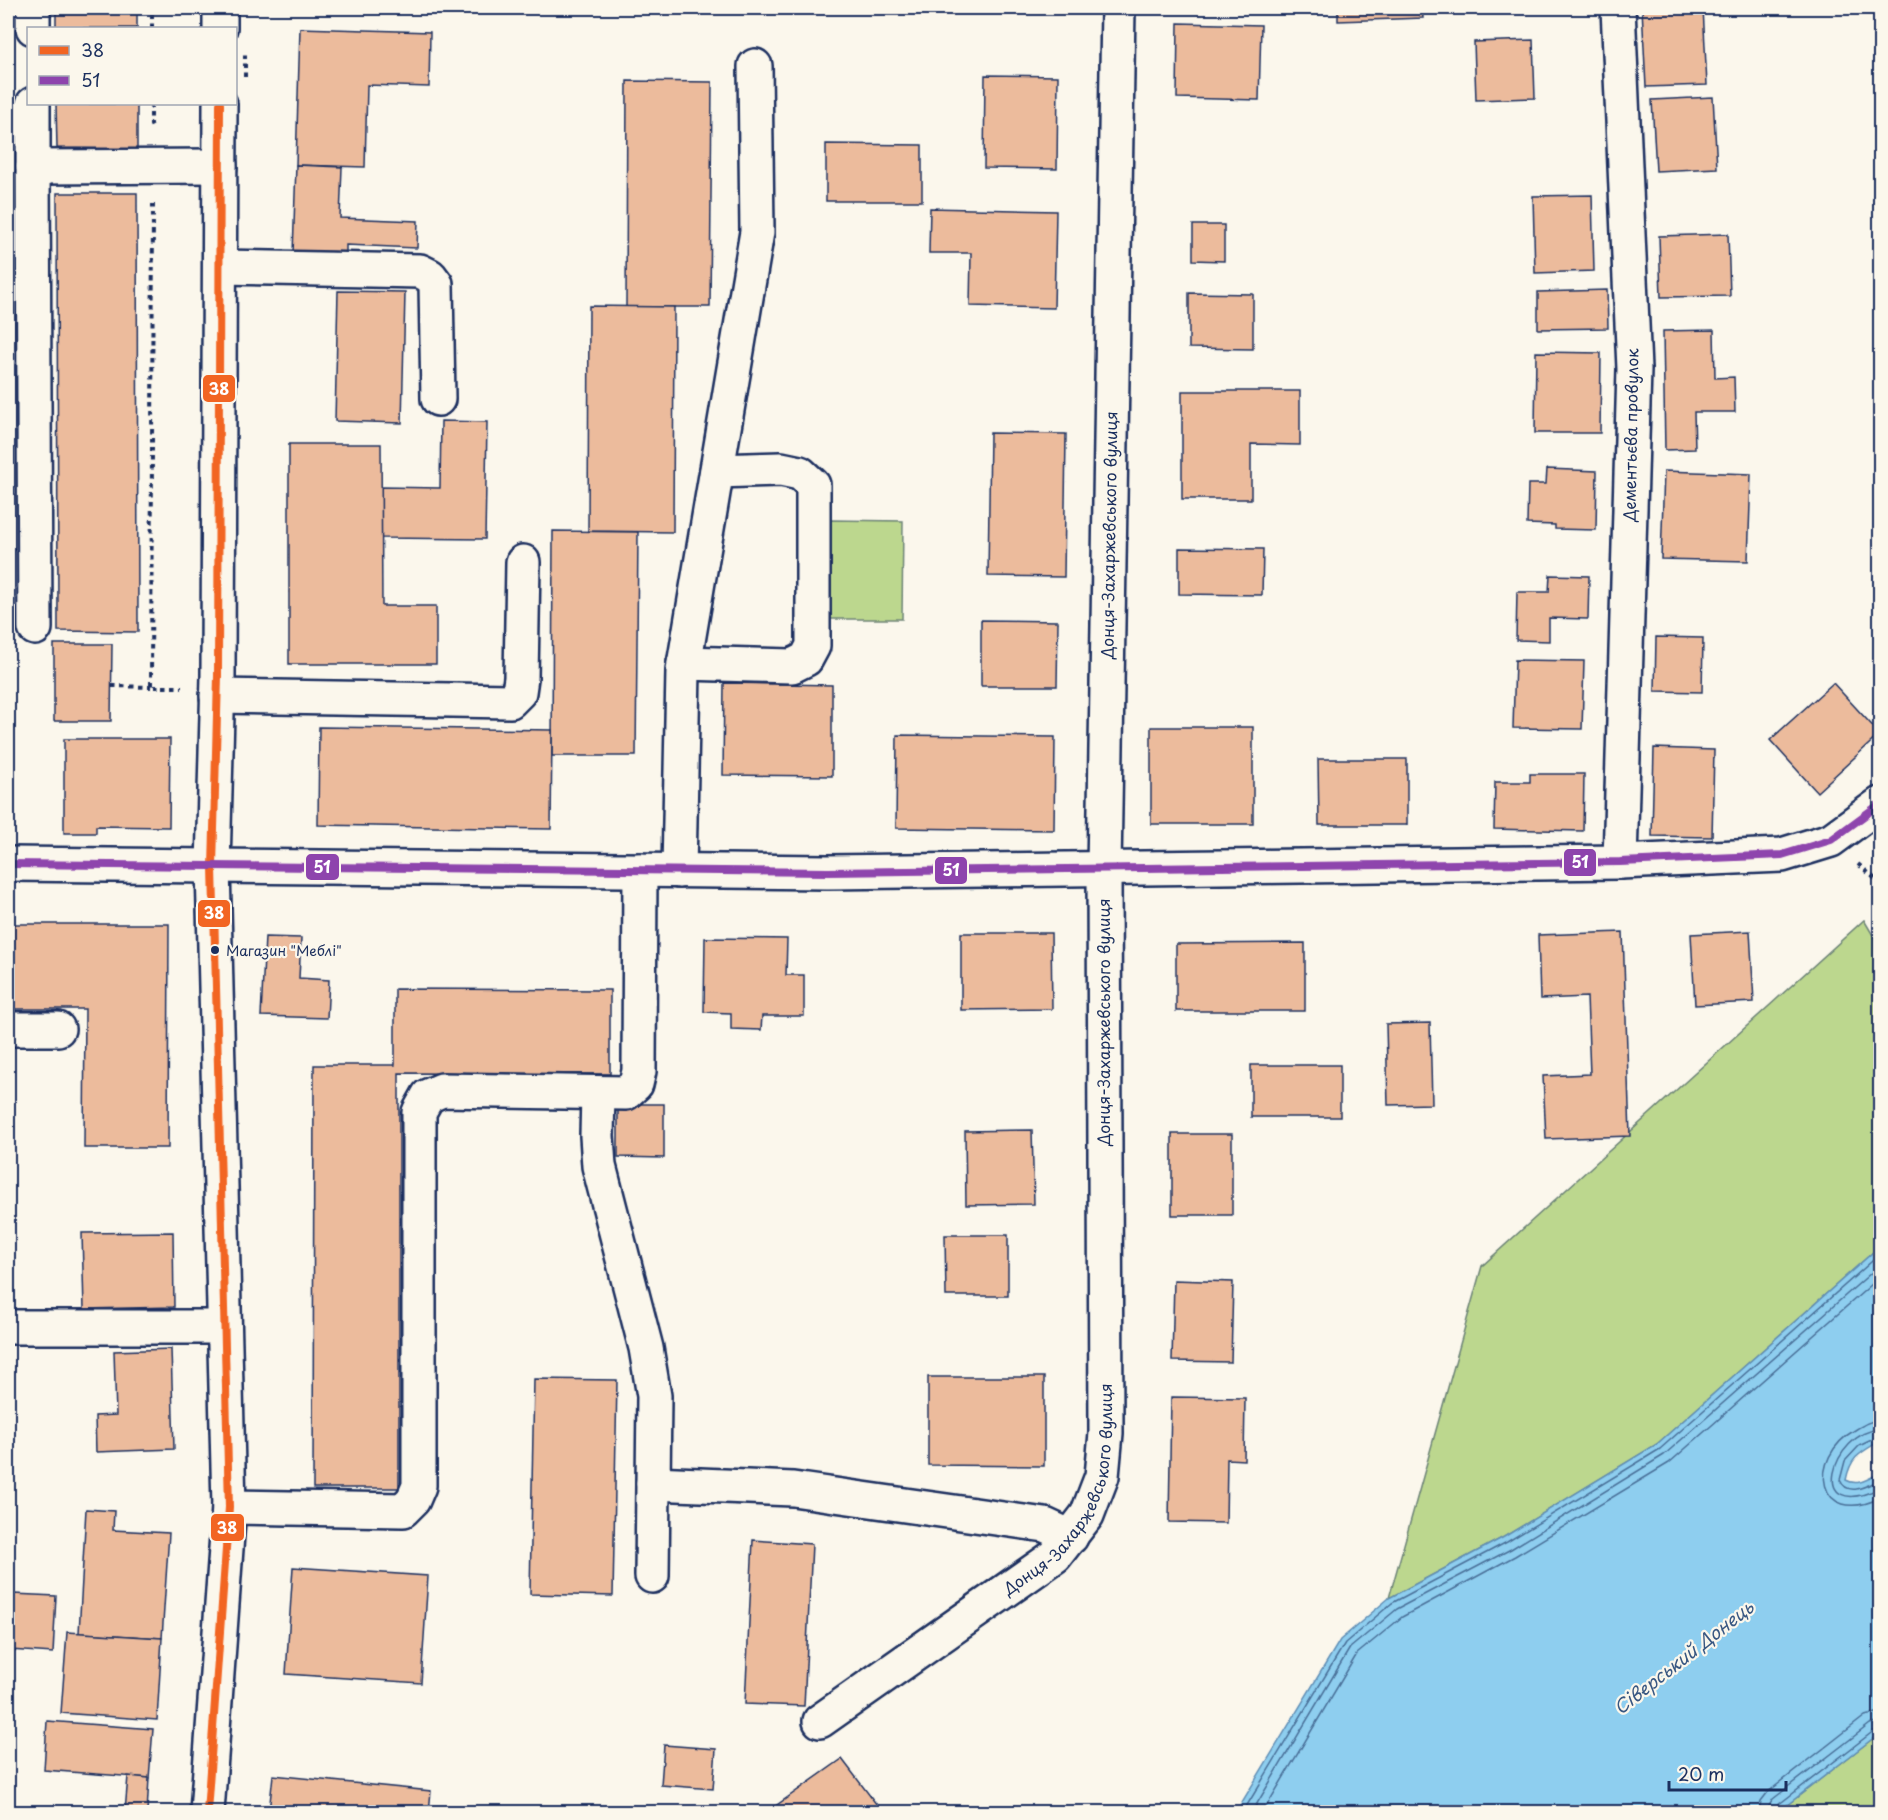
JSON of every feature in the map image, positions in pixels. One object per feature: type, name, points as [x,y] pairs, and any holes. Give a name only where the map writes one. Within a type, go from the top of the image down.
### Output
[{"type":"street","points":[[33,8],[33,27]]},
{"type":"street","points":[[220,8],[220,27]]},
{"type":"street","name":"Донця-Захаржевського вулиця","points":[[820,1721],[1055,1556],[1087,1515],[1102,1476],[1106,1433],[1104,870],[1118,8]]},
{"type":"street","name":"Дементьєва провулок","points":[[1618,8],[1634,369],[1620,862]]},
{"type":"street","points":[[679,871],[684,663],[757,232],[755,66]]},
{"type":"street","points":[[33,105],[33,167],[20,251],[34,628]]},
{"type":"street","points":[[207,1812],[229,1507],[213,867],[204,692],[220,267],[220,105]]},
{"type":"street","points":[[33,167],[220,166]]},
{"type":"street","points":[[220,267],[420,271],[430,276],[436,284],[438,399]]},
{"type":"street","points":[[684,663],[792,666],[806,659],[813,646],[813,485],[800,473],[781,469],[717,471]]},
{"type":"street","points":[[204,692],[510,701],[519,692],[521,678],[523,562]]},
{"type":"street","points":[[8,864],[828,872],[1620,862],[1782,855],[1831,840],[1881,804]]},
{"type":"street","points":[[229,1507],[403,1510],[413,1500],[419,1486],[419,1112],[428,1096],[442,1089],[626,1093],[636,1084],[639,1071],[640,870]]},
{"type":"street","points":[[8,1029],[58,1029]]},
{"type":"street","points":[[598,1093],[599,1166],[646,1348],[654,1396],[652,1576]]},
{"type":"street","points":[[8,1327],[224,1327]]},
{"type":"street","points":[[653,1483],[793,1489],[1045,1525],[1071,1537]]},
{"type":"path","points":[[152,8],[152,27]]},
{"type":"path","points":[[151,687],[151,209],[154,200]]},
{"type":"path","points":[[112,686],[204,692]]},
{"type":"green space","points":[[830,520],[903,521],[902,619],[828,619]]},
{"type":"green space","points":[[1864,920],[1880,947],[1880,1246],[1657,1444],[1504,1537],[1389,1598],[1482,1266]]},
{"type":"green space","points":[[1880,1733],[1880,1812],[1778,1812]]},
{"type":"water","name":"Сіверський Донець","points":[[1880,1246],[1880,1441],[1857,1456],[1846,1480],[1855,1483],[1880,1473],[1880,1733],[1778,1812],[1236,1812],[1340,1640],[1389,1598],[1504,1537],[1657,1444]]},
{"type":"building","points":[[56,8],[137,8],[137,27],[56,27]]},
{"type":"building","points":[[1338,8],[1422,8],[1423,18],[1338,21]]},
{"type":"building","points":[[1642,8],[1703,8],[1707,85],[1646,87]]},
{"type":"building","points":[[1754,8],[1835,8],[1754,11]]},
{"type":"building","points":[[1178,23],[1261,25],[1259,100],[1177,98]]},
{"type":"building","points":[[300,28],[430,32],[429,87],[367,85],[365,167],[296,165]]},
{"type":"building","points":[[1533,40],[1535,98],[1476,100],[1474,42]]},
{"type":"building","points":[[985,75],[1058,76],[1057,169],[984,168]]},
{"type":"building","points":[[627,81],[712,82],[710,307],[626,307]]},
{"type":"building","points":[[1713,97],[1717,168],[1656,171],[1652,100]]},
{"type":"building","points":[[56,105],[137,105],[137,149],[57,148]]},
{"type":"building","points":[[826,144],[922,145],[922,201],[826,201]]},
{"type":"building","points":[[296,165],[342,167],[340,218],[418,221],[417,248],[346,245],[346,256],[293,254]]},
{"type":"building","points":[[57,193],[137,193],[138,632],[58,631]]},
{"type":"building","points":[[1592,195],[1594,271],[1535,273],[1533,196]]},
{"type":"building","points":[[930,208],[1056,211],[1054,308],[970,306],[971,253],[929,253]]},
{"type":"building","points":[[1193,225],[1224,225],[1224,261],[1193,260]]},
{"type":"building","points":[[1728,234],[1730,296],[1661,297],[1659,236]]},
{"type":"building","points":[[1607,290],[1608,328],[1538,329],[1538,292]]},
{"type":"building","points":[[338,291],[405,292],[402,423],[335,421]]},
{"type":"building","points":[[1189,293],[1253,294],[1253,349],[1189,348]]},
{"type":"building","points":[[589,306],[674,307],[673,532],[588,531]]},
{"type":"building","points":[[1714,330],[1715,378],[1734,377],[1735,412],[1694,412],[1695,449],[1665,450],[1663,331]]},
{"type":"building","points":[[1536,352],[1601,353],[1600,433],[1535,433]]},
{"type":"building","points":[[1182,391],[1300,391],[1300,445],[1251,444],[1251,499],[1182,499]]},
{"type":"building","points":[[441,421],[487,422],[485,539],[381,538],[381,487],[440,488]]},
{"type":"building","points":[[990,433],[1066,434],[1064,577],[988,576]]},
{"type":"building","points":[[289,444],[381,444],[382,606],[436,606],[436,664],[289,664]]},
{"type":"building","points":[[1547,469],[1597,471],[1596,530],[1555,529],[1555,525],[1527,524],[1528,484],[1546,484]]},
{"type":"building","points":[[1664,471],[1751,474],[1748,561],[1661,559]]},
{"type":"building","points":[[553,531],[638,532],[636,756],[552,756]]},
{"type":"building","points":[[1179,548],[1263,549],[1262,595],[1179,594]]},
{"type":"building","points":[[1550,575],[1589,576],[1588,619],[1549,618],[1549,641],[1516,640],[1517,592],[1549,592]]},
{"type":"building","points":[[981,620],[1058,621],[1057,686],[981,686]]},
{"type":"building","points":[[1656,637],[1703,638],[1702,692],[1655,691]]},
{"type":"building","points":[[54,644],[112,644],[111,721],[54,721]]},
{"type":"building","points":[[1515,660],[1584,661],[1582,729],[1513,728]]},
{"type":"building","points":[[724,683],[832,685],[832,776],[723,775]]},
{"type":"building","points":[[1833,683],[1880,734],[1817,792],[1770,740]]},
{"type":"building","points":[[319,727],[552,730],[551,829],[318,825]]},
{"type":"building","points":[[1151,727],[1253,727],[1253,824],[1151,824]]},
{"type":"building","points":[[897,735],[1055,737],[1054,830],[896,828]]},
{"type":"building","points":[[64,739],[170,739],[169,827],[96,826],[96,833],[64,833]]},
{"type":"building","points":[[1654,748],[1714,750],[1712,837],[1652,836]]},
{"type":"building","points":[[1318,759],[1407,759],[1407,825],[1319,825]]},
{"type":"building","points":[[1530,774],[1584,774],[1583,831],[1494,829],[1495,782],[1530,782]]},
{"type":"building","points":[[8,924],[169,924],[168,1148],[84,1148],[85,1009],[8,1009]]},
{"type":"building","points":[[1750,931],[1754,1002],[1695,1005],[1691,934]]},
{"type":"building","points":[[1623,932],[1630,1136],[1546,1139],[1543,1076],[1590,1074],[1587,997],[1540,999],[1538,935]]},
{"type":"building","points":[[961,933],[1051,933],[1052,1009],[961,1010]]},
{"type":"building","points":[[265,937],[301,938],[299,978],[329,980],[327,1018],[261,1016]]},
{"type":"building","points":[[705,938],[787,939],[786,975],[804,975],[804,1016],[762,1016],[761,1030],[731,1029],[731,1013],[704,1012]]},
{"type":"building","points":[[1305,943],[1305,1011],[1176,1011],[1176,944]]},
{"type":"building","points":[[395,989],[610,990],[610,1074],[399,1073],[399,1488],[313,1488],[314,1065],[395,1065]]},
{"type":"building","points":[[1430,1023],[1432,1104],[1388,1105],[1386,1024]]},
{"type":"building","points":[[1251,1065],[1340,1065],[1340,1117],[1251,1117]]},
{"type":"building","points":[[618,1104],[664,1104],[664,1158],[618,1157]]},
{"type":"building","points":[[1032,1130],[1034,1204],[966,1205],[965,1131]]},
{"type":"building","points":[[1172,1134],[1232,1134],[1232,1215],[1172,1215]]},
{"type":"building","points":[[173,1232],[174,1307],[84,1309],[82,1233]]},
{"type":"building","points":[[945,1235],[1008,1235],[1008,1296],[946,1296]]},
{"type":"building","points":[[1174,1280],[1233,1282],[1231,1362],[1172,1361]]},
{"type":"building","points":[[171,1349],[174,1449],[96,1452],[95,1416],[116,1415],[114,1351]]},
{"type":"building","points":[[928,1377],[1044,1377],[1044,1466],[928,1465]]},
{"type":"building","points":[[534,1379],[617,1380],[613,1596],[530,1594]]},
{"type":"building","points":[[1171,1397],[1245,1398],[1244,1460],[1227,1459],[1226,1523],[1169,1522]]},
{"type":"building","points":[[86,1509],[114,1511],[113,1530],[169,1533],[162,1638],[79,1633]]},
{"type":"building","points":[[753,1540],[812,1544],[804,1706],[745,1704]]},
{"type":"building","points":[[293,1567],[428,1576],[421,1683],[286,1674]]},
{"type":"building","points":[[13,1594],[56,1596],[53,1653],[10,1650]]},
{"type":"building","points":[[67,1632],[162,1638],[157,1720],[61,1713]]},
{"type":"building","points":[[47,1721],[153,1729],[149,1778],[44,1770]]},
{"type":"building","points":[[664,1745],[716,1749],[713,1789],[661,1785]]},
{"type":"building","points":[[842,1759],[877,1805],[867,1812],[767,1812]]},
{"type":"building","points":[[273,1775],[431,1791],[429,1812],[269,1812]]},
{"type":"building","points":[[128,1776],[149,1778],[147,1812],[125,1812]]},
{"type":"transit line","name":"38","points":[[207,1812],[229,1507],[213,867],[218,676],[220,105]]},
{"type":"transit line","name":"51","points":[[8,864],[828,872],[1620,862],[1782,855],[1831,840],[1880,804]]},
{"type":"place","name":"Магазин \"Меблі\"","points":[[215,950]]}]
